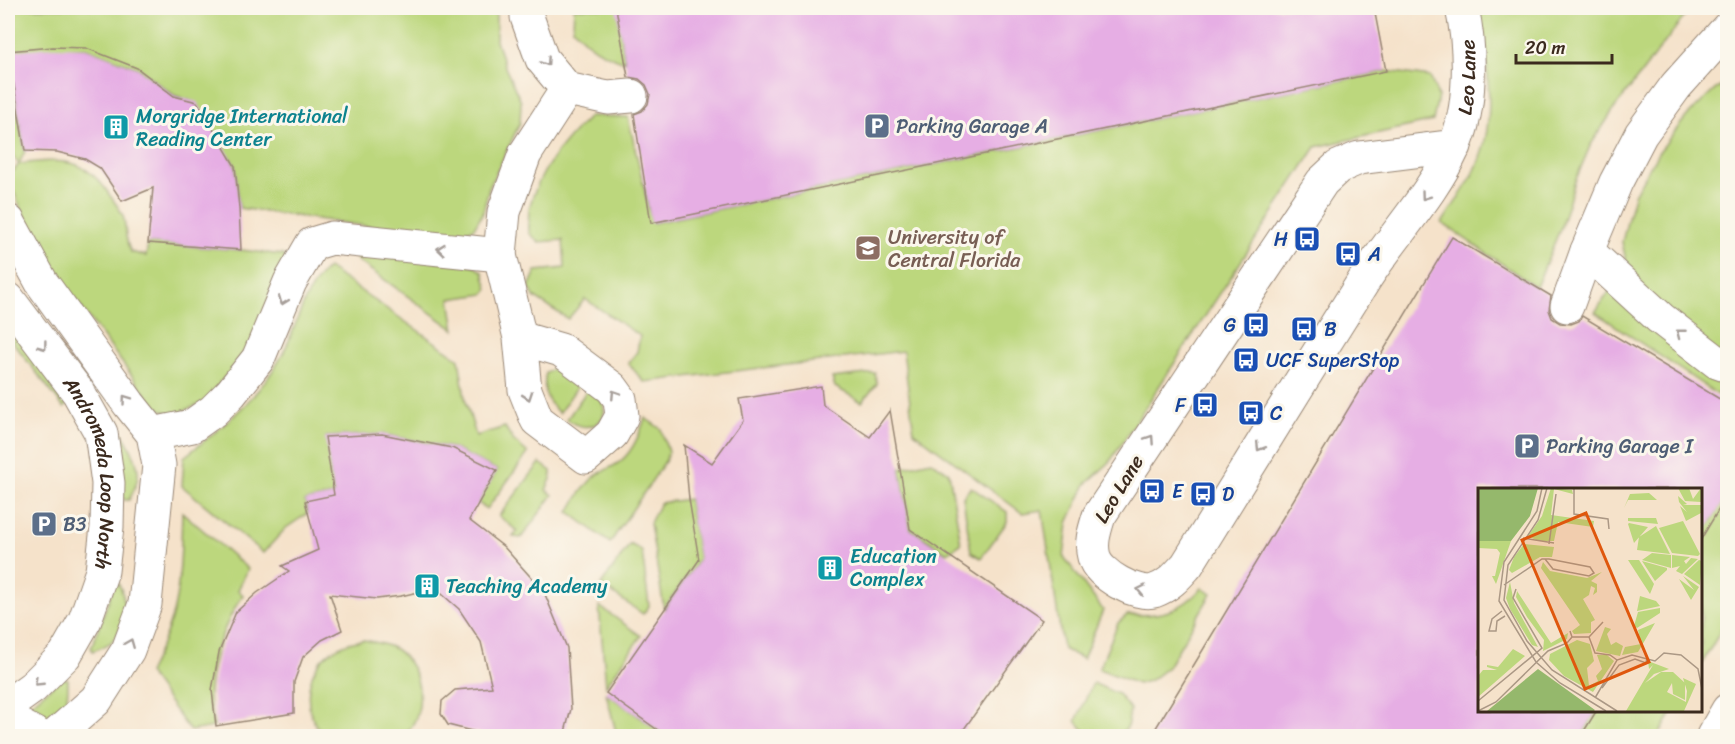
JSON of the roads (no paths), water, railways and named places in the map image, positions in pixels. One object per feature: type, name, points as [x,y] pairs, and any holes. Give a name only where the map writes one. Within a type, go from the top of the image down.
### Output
[{"type":"street","points":[[528,8],[527,17],[542,59],[567,89],[608,98],[631,96]]},
{"type":"street","name":"Leo Lane","points":[[1455,146],[1359,158],[1338,166],[1322,182],[1099,516],[1093,537],[1094,558],[1106,575],[1125,586],[1152,592],[1172,582],[1187,566],[1367,276],[1430,189],[1455,146],[1464,117],[1468,80],[1465,22],[1462,8]]},
{"type":"street","points":[[1567,306],[1616,182],[1641,134],[1676,86],[1728,28]]},
{"type":"street","points":[[520,338],[500,255],[504,212],[525,154],[567,89]]},
{"type":"street","name":"Andromeda Loop North","points":[[8,221],[42,283],[153,434],[159,465],[145,604],[128,650],[96,700],[55,736]]},
{"type":"street","points":[[153,434],[192,426],[213,411],[231,393],[258,359],[290,282],[312,244],[332,238],[500,255]]},
{"type":"street","points":[[1587,251],[1660,318],[1717,362],[1728,366]]},
{"type":"street","name":"Andromeda Loop North","points":[[8,299],[78,392],[101,434],[108,483],[107,527],[102,571],[85,620],[65,655],[33,687],[8,705]]},
{"type":"street","points":[[107,527],[153,533]]},
{"type":"street","points":[[65,655],[108,680]]},
{"type":"street","points":[[1713,736],[1728,710]]},
{"type":"street","points":[[8,719],[39,736]]},
{"type":"place","name":"Parking Garage A","points":[[877,126]]},
{"type":"place","name":"Morgridge International Reading Center","points":[[116,127]]},
{"type":"place","name":"H","points":[[1307,239]]},
{"type":"place","name":"University of Central Florida","points":[[868,248]]},
{"type":"place","name":"A","points":[[1348,254]]},
{"type":"place","name":"G","points":[[1256,325]]},
{"type":"place","name":"B","points":[[1304,329]]},
{"type":"place","name":"UCF SuperStop","points":[[1246,360]]},
{"type":"place","name":"F","points":[[1205,405]]},
{"type":"place","name":"C","points":[[1251,413]]},
{"type":"place","name":"Parking Garage I","points":[[1527,446]]},
{"type":"place","name":"E","points":[[1152,491]]},
{"type":"place","name":"D","points":[[1203,494]]},
{"type":"place","name":"B3","points":[[44,524]]},
{"type":"place","name":"Education Complex","points":[[830,568]]},
{"type":"place","name":"Teaching Academy","points":[[427,586]]}]
